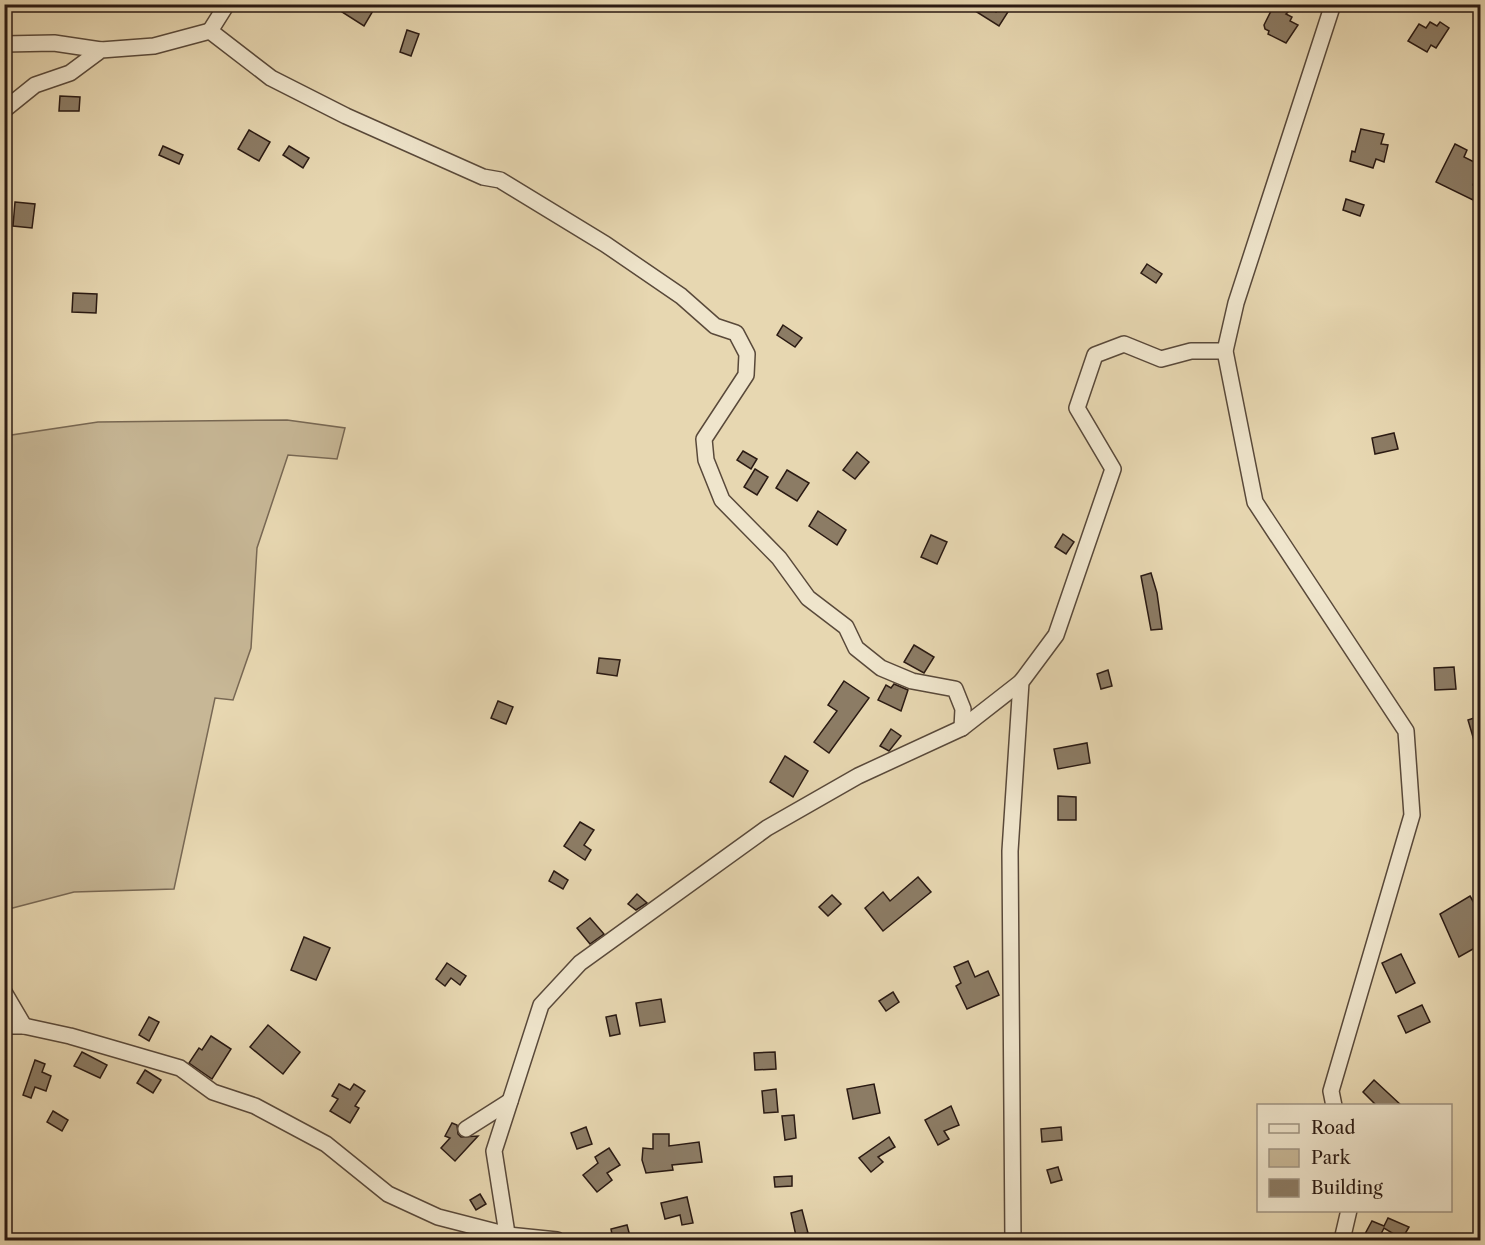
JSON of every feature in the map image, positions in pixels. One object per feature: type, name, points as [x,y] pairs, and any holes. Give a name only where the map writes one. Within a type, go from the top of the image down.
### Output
[{"type":"street","points":[[4,44],[54,43],[101,50],[154,46],[210,31],[227,4]]},
{"type":"street","points":[[1333,4],[1236,303],[1225,351],[1256,501],[1406,731],[1412,815],[1331,1091],[1334,1104]]},
{"type":"street","points":[[210,31],[271,78],[337,111],[483,177],[500,180],[605,244],[681,296],[715,326],[736,333],[747,354],[746,375],[704,439],[706,460],[722,500],[779,558],[808,598],[846,627],[856,648],[880,668],[912,681],[955,689],[963,709],[962,728]]},
{"type":"street","points":[[4,110],[35,85],[70,73],[101,50]]},
{"type":"street","points":[[508,1238],[494,1151],[541,1005],[580,963],[767,828],[858,776],[962,728],[1021,682],[1056,635],[1113,469],[1077,408],[1095,355],[1124,344],[1161,359],[1191,351],[1225,351]]},
{"type":"street","points":[[1013,1240],[1010,851],[1021,682]]},
{"type":"street","points":[[4,992],[24,1026]]},
{"type":"street","points":[[4,1026],[24,1026],[80,1038],[180,1068],[213,1092],[255,1106],[326,1144],[388,1194],[438,1217],[508,1238],[557,1240]]},
{"type":"street","points":[[466,1129],[510,1101]]},
{"type":"street","points":[[1342,1240],[1348,1212]]},
{"type":"green space","points":[[287,420],[345,428],[337,459],[288,455],[257,548],[251,648],[233,700],[215,698],[174,889],[74,892],[5,910],[5,436],[98,422]]},
{"type":"building","points":[[346,4],[377,4],[364,26],[342,12]]},
{"type":"building","points":[[964,4],[985,4],[996,12],[1001,4],[1013,4],[999,26]]},
{"type":"building","points":[[1274,5],[1288,12],[1286,14],[1292,17],[1290,21],[1298,25],[1286,43],[1268,34],[1269,31],[1265,29],[1264,25]]},
{"type":"building","points":[[1430,22],[1437,26],[1440,22],[1449,28],[1436,48],[1431,45],[1427,52],[1408,41],[1419,24],[1426,28]]},
{"type":"building","points":[[407,30],[419,34],[411,56],[400,52]]},
{"type":"building","points":[[60,96],[80,97],[79,111],[59,111]]},
{"type":"building","points":[[1361,129],[1384,134],[1381,144],[1388,145],[1384,162],[1376,159],[1373,168],[1350,161],[1352,151],[1355,152]]},
{"type":"building","points":[[249,130],[270,142],[259,161],[238,149]]},
{"type":"building","points":[[1455,144],[1467,150],[1464,157],[1480,165],[1473,185],[1478,188],[1473,200],[1436,182]]},
{"type":"building","points":[[163,146],[183,155],[179,164],[159,155]]},
{"type":"building","points":[[289,146],[309,158],[303,168],[283,155]]},
{"type":"building","points":[[1346,199],[1364,205],[1360,216],[1343,210]]},
{"type":"building","points":[[15,202],[35,204],[32,228],[13,226]]},
{"type":"building","points":[[1147,264],[1162,274],[1156,283],[1141,273]]},
{"type":"building","points":[[73,293],[97,294],[96,313],[72,312]]},
{"type":"building","points":[[783,325],[802,338],[795,347],[777,335]]},
{"type":"building","points":[[1394,433],[1398,449],[1375,454],[1372,438]]},
{"type":"building","points":[[743,451],[757,459],[751,469],[737,460]]},
{"type":"building","points":[[857,452],[869,462],[855,479],[843,470]]},
{"type":"building","points":[[755,469],[768,477],[757,495],[744,487]]},
{"type":"building","points":[[787,470],[809,483],[797,501],[776,488]]},
{"type":"building","points":[[818,511],[846,530],[837,545],[809,526]]},
{"type":"building","points":[[1063,534],[1074,542],[1066,554],[1055,547]]},
{"type":"building","points":[[931,535],[947,542],[937,564],[921,557]]},
{"type":"building","points":[[1151,573],[1157,593],[1162,629],[1151,630],[1141,576]]},
{"type":"building","points":[[914,645],[934,657],[924,673],[904,662]]},
{"type":"building","points":[[599,658],[620,660],[617,676],[597,673]]},
{"type":"building","points":[[1454,667],[1456,689],[1435,690],[1434,668]]},
{"type":"building","points":[[1108,670],[1112,686],[1101,689],[1097,674]]},
{"type":"building","points":[[844,681],[869,698],[829,753],[814,742],[837,711],[828,705]]},
{"type":"building","points":[[894,684],[908,690],[901,711],[878,700],[886,685],[891,688]]},
{"type":"building","points":[[498,701],[513,707],[506,724],[491,718]]},
{"type":"building","points":[[1480,716],[1480,754],[1478,754],[1468,720]]},
{"type":"building","points":[[891,729],[901,736],[889,751],[880,746]]},
{"type":"building","points":[[1087,743],[1090,763],[1058,769],[1054,749]]},
{"type":"building","points":[[785,756],[808,771],[793,797],[770,782]]},
{"type":"building","points":[[1058,796],[1076,797],[1076,820],[1058,820]]},
{"type":"building","points":[[580,822],[594,830],[584,845],[591,850],[585,860],[564,846]]},
{"type":"building","points":[[554,871],[568,880],[563,889],[549,881]]},
{"type":"building","points":[[918,877],[931,892],[883,931],[865,908],[883,892],[890,901]]},
{"type":"building","points":[[637,894],[647,903],[636,910],[628,904]]},
{"type":"building","points":[[832,895],[841,904],[828,916],[819,907]]},
{"type":"building","points":[[1470,896],[1480,913],[1480,918],[1475,921],[1480,931],[1480,945],[1459,957],[1440,914]]},
{"type":"building","points":[[590,918],[604,934],[590,944],[577,928]]},
{"type":"building","points":[[304,937],[330,948],[316,980],[291,970]]},
{"type":"building","points":[[1401,954],[1415,983],[1396,993],[1382,963]]},
{"type":"building","points":[[968,961],[975,977],[988,971],[999,995],[967,1009],[956,986],[961,983],[954,967]]},
{"type":"building","points":[[447,963],[466,976],[460,985],[451,978],[445,986],[436,979]]},
{"type":"building","points":[[893,992],[899,1002],[886,1011],[879,1001]]},
{"type":"building","points":[[661,999],[665,1022],[640,1026],[636,1003]]},
{"type":"building","points":[[1422,1005],[1430,1022],[1406,1033],[1398,1016]]},
{"type":"building","points":[[616,1015],[620,1034],[610,1036],[606,1017]]},
{"type":"building","points":[[149,1017],[159,1022],[149,1041],[139,1035]]},
{"type":"building","points":[[268,1025],[300,1052],[283,1074],[250,1047]]},
{"type":"building","points":[[211,1036],[231,1049],[212,1079],[189,1063],[199,1048],[202,1050]]},
{"type":"building","points":[[82,1052],[107,1065],[100,1078],[74,1066]]},
{"type":"building","points":[[775,1052],[776,1069],[755,1070],[754,1053]]},
{"type":"building","points":[[35,1060],[45,1064],[42,1072],[51,1076],[46,1091],[35,1087],[31,1098],[23,1095]]},
{"type":"building","points":[[145,1070],[161,1080],[153,1093],[137,1083]]},
{"type":"building","points":[[1374,1080],[1400,1104],[1375,1104],[1363,1092]]},
{"type":"building","points":[[339,1084],[350,1090],[354,1084],[365,1091],[355,1106],[359,1108],[350,1123],[330,1111],[338,1099],[332,1096]]},
{"type":"building","points":[[874,1084],[880,1113],[853,1119],[847,1089]]},
{"type":"building","points":[[776,1089],[778,1112],[764,1113],[762,1091]]},
{"type":"building","points":[[951,1106],[959,1125],[944,1131],[949,1139],[938,1145],[925,1120]]},
{"type":"building","points":[[53,1111],[68,1120],[62,1131],[47,1122]]},
{"type":"building","points":[[794,1115],[796,1138],[785,1140],[782,1116]]},
{"type":"building","points":[[452,1123],[457,1125],[458,1134],[461,1137],[478,1136],[455,1161],[441,1148],[450,1138],[445,1136]]},
{"type":"building","points":[[586,1127],[592,1144],[577,1149],[571,1133]]},
{"type":"building","points":[[1061,1127],[1062,1140],[1042,1142],[1041,1129]]},
{"type":"building","points":[[653,1134],[669,1134],[669,1146],[699,1142],[702,1162],[672,1165],[673,1170],[646,1173],[642,1160],[643,1148],[653,1149]]},
{"type":"building","points":[[889,1137],[895,1147],[878,1157],[883,1162],[871,1172],[859,1158]]},
{"type":"building","points":[[609,1148],[620,1165],[607,1173],[612,1180],[597,1192],[583,1175],[598,1163],[595,1157]]},
{"type":"building","points":[[1058,1167],[1062,1180],[1051,1183],[1047,1170]]},
{"type":"building","points":[[792,1176],[792,1186],[775,1187],[774,1177]]},
{"type":"building","points":[[480,1194],[486,1204],[476,1210],[470,1200]]},
{"type":"building","points":[[687,1197],[693,1223],[682,1225],[680,1215],[665,1219],[661,1203]]},
{"type":"building","points":[[802,1210],[808,1233],[796,1236],[791,1213]]},
{"type":"building","points":[[1388,1218],[1409,1227],[1402,1239],[1384,1228],[1378,1240],[1365,1240],[1367,1235],[1365,1234],[1372,1221],[1384,1226]]},
{"type":"building","points":[[627,1225],[631,1240],[613,1240],[611,1229]]}]
